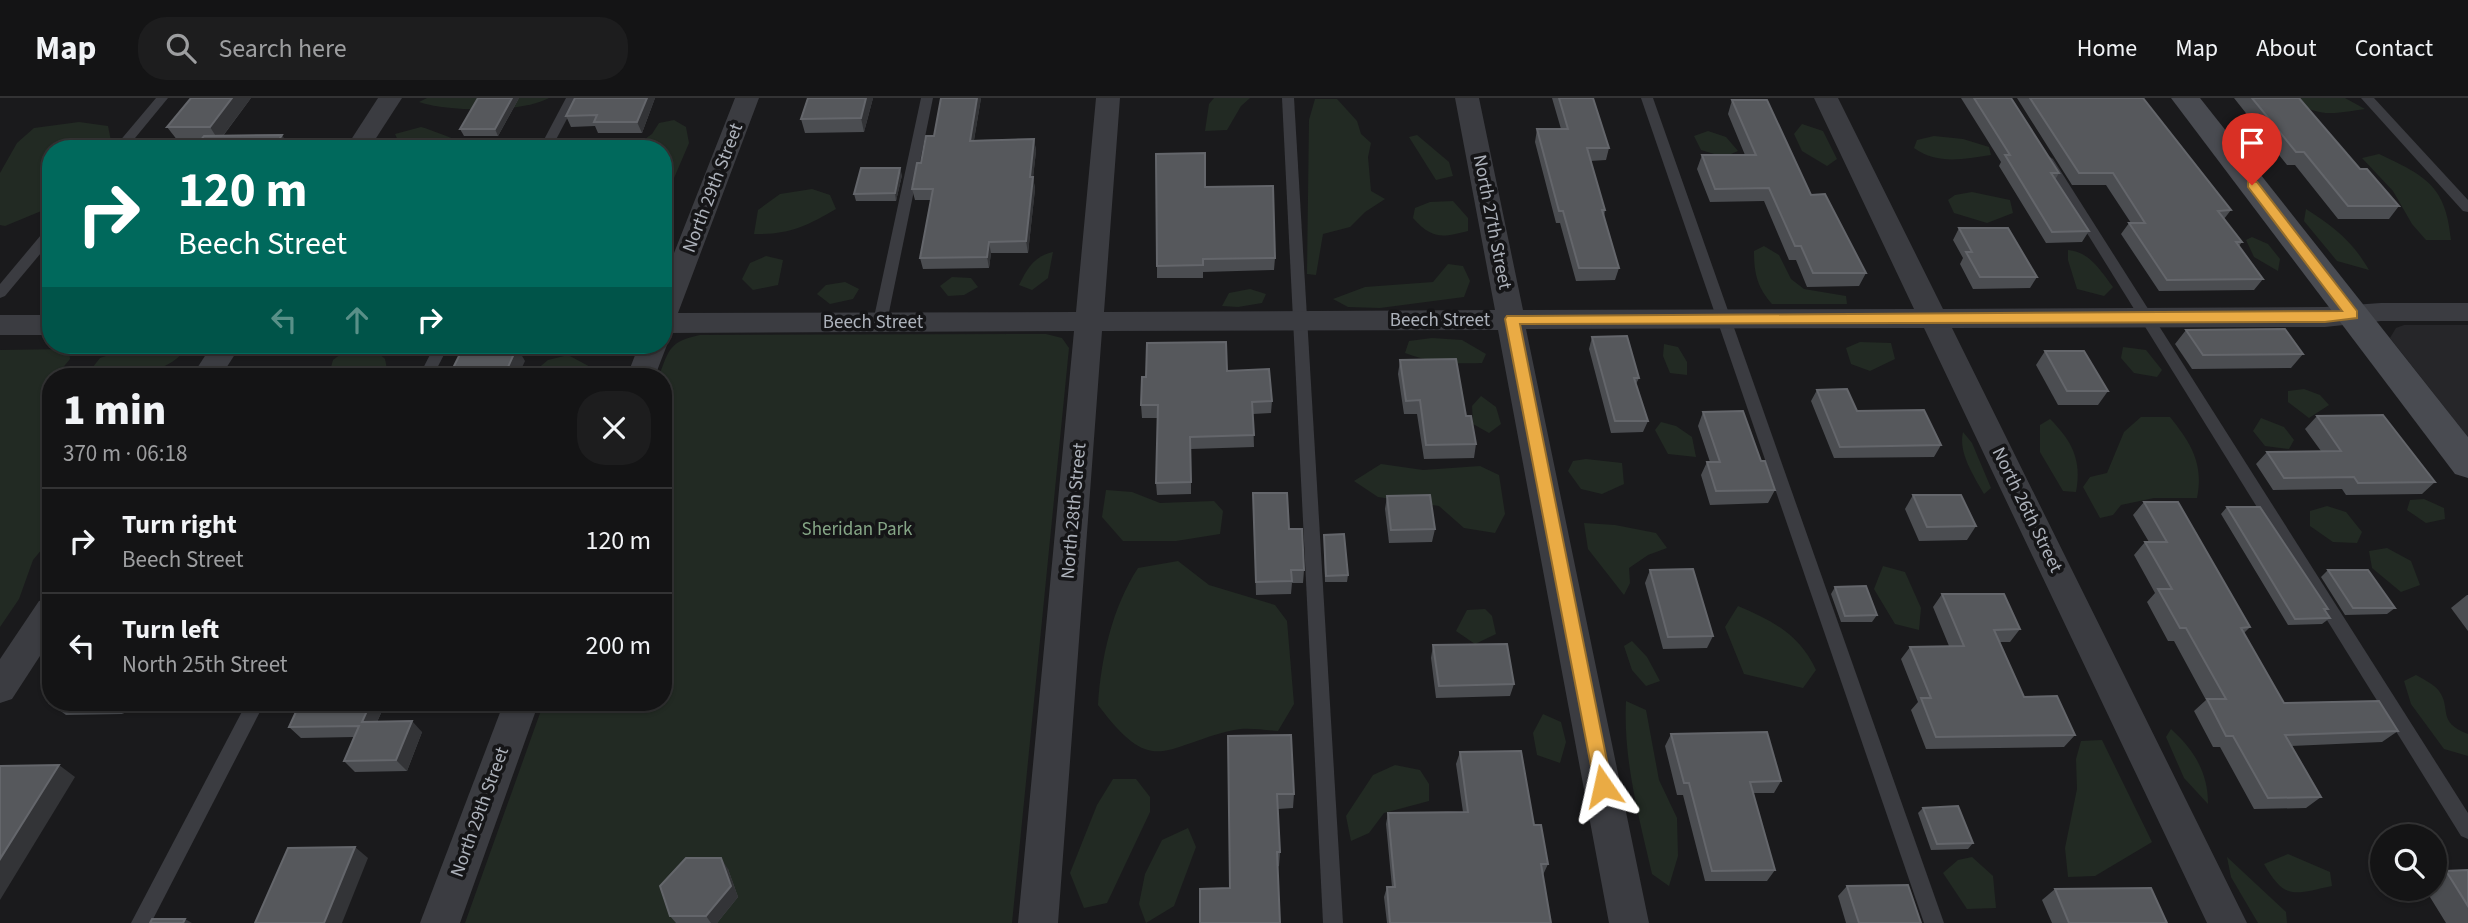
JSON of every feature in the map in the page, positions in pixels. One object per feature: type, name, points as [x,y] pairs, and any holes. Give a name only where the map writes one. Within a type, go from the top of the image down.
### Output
[{"type":"street","points":[[362,140],[390,98]]},
{"type":"street","name":"North 29th Street","points":[[672,294],[747,98]]},
{"type":"street","name":"North 28th Street","points":[[1038,923],[1108,98]]},
{"type":"street","name":"North 27th Street","points":[[1468,98],[1629,923]]},
{"type":"street","name":"North 26th Street","points":[[1826,98],[2227,923]]},
{"type":"street","points":[[2185,98],[2468,464]]},
{"type":"street","name":"Beech Street","points":[[672,323],[2325,317],[2468,312]]},
{"type":"street","points":[[0,326],[42,325]]},
{"type":"street","points":[[0,688],[42,625]]},
{"type":"street","name":"North 29th Street","points":[[440,923],[518,711]]},
{"type":"lane","points":[[127,140],[162,98]]},
{"type":"lane","points":[[550,140],[572,98]]},
{"type":"lane","points":[[880,322],[927,98]]},
{"type":"lane","points":[[1288,98],[1333,923]]},
{"type":"lane","points":[[1647,98],[1934,923]]},
{"type":"lane","points":[[2367,98],[2468,208]]},
{"type":"lane","points":[[2038,144],[2468,830]]},
{"type":"lane","points":[[0,293],[42,243]]},
{"type":"lane","points":[[141,923],[251,711]]},
{"type":"shaded area","points":[[2404,325],[2468,325],[2468,437],[2390,338],[2396,328]]},
{"type":"green space","points":[[427,98],[549,98],[521,106],[466,109],[419,102]]},
{"type":"green space","points":[[1214,98],[1250,98],[1241,106],[1227,130],[1205,131],[1209,104]]},
{"type":"green space","points":[[2289,98],[2345,98],[2365,109],[2317,112]]},
{"type":"green space","points":[[1315,99],[1337,99],[1357,121],[1361,134],[1371,143],[1368,157],[1371,191],[1385,199],[1365,212],[1350,227],[1323,234],[1316,275],[1307,274],[1309,120]]},
{"type":"green space","points":[[674,120],[686,127],[689,143],[672,179],[672,140],[644,140],[652,134],[659,123]]},
{"type":"green space","points":[[79,122],[108,126],[111,140],[42,140],[42,211],[5,226],[0,225],[0,173],[17,143],[34,128]]},
{"type":"green space","points":[[1802,124],[1823,131],[1837,159],[1827,166],[1802,151],[1794,134]]},
{"type":"green space","points":[[421,127],[460,140],[398,140],[395,134]]},
{"type":"green space","points":[[1708,131],[1726,137],[1738,151],[1724,157],[1701,150],[1694,136]]},
{"type":"green space","points":[[1417,135],[1449,162],[1453,176],[1436,180],[1409,137]]},
{"type":"green space","points":[[1934,136],[1963,139],[1989,147],[1991,155],[1942,159],[1914,148],[1917,140]]},
{"type":"green space","points":[[505,138],[521,140],[485,140]]},
{"type":"green space","points":[[2379,154],[2409,169],[2431,185],[2444,207],[2451,240],[2426,240],[2412,224],[2393,191],[2362,158]]},
{"type":"green space","points":[[812,189],[830,195],[836,209],[797,228],[777,233],[754,234],[758,210],[780,194]]},
{"type":"green space","points":[[1972,192],[2010,200],[2013,213],[1987,223],[1954,213],[1948,200],[1955,195]]},
{"type":"green space","points":[[1453,201],[1468,218],[1468,231],[1438,235],[1426,230],[1413,218],[1415,208],[1430,202]]},
{"type":"green space","points":[[2306,209],[2342,235],[2369,270],[2337,261],[2304,221]]},
{"type":"green space","points":[[2252,237],[2268,244],[2280,259],[2278,271],[2254,257],[2246,240]]},
{"type":"green space","points":[[1764,246],[1779,255],[1791,279],[1804,289],[1846,296],[1847,304],[1772,304],[1760,286],[1755,266],[1754,251]]},
{"type":"green space","points":[[2068,250],[2088,258],[2104,274],[2113,287],[2104,296],[2077,289],[2068,260]]},
{"type":"green space","points":[[1053,252],[1048,278],[1032,290],[1019,285],[1036,260]]},
{"type":"green space","points":[[766,256],[783,260],[778,285],[753,290],[742,279],[750,263]]},
{"type":"green space","points":[[1448,264],[1463,266],[1470,281],[1464,297],[1380,308],[1348,307],[1333,299],[1365,287],[1433,282]]},
{"type":"green space","points":[[952,277],[971,278],[978,287],[964,295],[948,296],[940,286]]},
{"type":"green space","points":[[845,282],[859,289],[853,299],[830,304],[817,294],[826,285]]},
{"type":"green space","points":[[1250,289],[1266,294],[1262,303],[1238,307],[1222,306],[1229,293]]},
{"type":"green space","name":"Sheridan Park","points":[[1046,334],[1062,338],[1069,348],[1012,923],[465,923],[541,711],[672,711],[672,368],[662,368],[676,343],[700,335]]},
{"type":"green space","points":[[1432,338],[1462,340],[1486,354],[1482,363],[1462,363],[1433,361],[1405,353],[1409,341]]},
{"type":"green space","points":[[1860,342],[1891,343],[1895,359],[1870,371],[1851,364],[1846,348]]},
{"type":"green space","points":[[1664,344],[1678,347],[1687,362],[1687,375],[1670,373],[1663,356]]},
{"type":"green space","points":[[2123,347],[2146,350],[2162,370],[2157,377],[2134,373],[2121,358]]},
{"type":"green space","points":[[42,349],[42,354],[70,354],[70,359],[63,368],[42,368],[42,549],[33,560],[19,599],[0,627],[0,350]]},
{"type":"green space","points":[[111,354],[181,354],[160,368],[92,368],[100,358]]},
{"type":"green space","points":[[341,354],[380,354],[385,359],[387,368],[331,368],[333,360]]},
{"type":"green space","points":[[568,355],[592,368],[538,368],[548,360]]},
{"type":"green space","points":[[2304,389],[2320,395],[2329,405],[2309,418],[2288,402],[2288,391]]},
{"type":"green space","points":[[1481,396],[1496,407],[1501,424],[1489,433],[1473,424],[1472,406]]},
{"type":"green space","points":[[2141,417],[2170,417],[2184,436],[2197,464],[2197,498],[2154,498],[2121,505],[2113,515],[2100,518],[2083,487],[2090,477],[2107,473],[2124,432]]},
{"type":"green space","points":[[2261,418],[2284,427],[2294,440],[2289,449],[2265,446],[2253,431]]},
{"type":"green space","points":[[2050,419],[2074,452],[2078,470],[2076,492],[2063,491],[2040,452],[2040,425]]},
{"type":"green space","points":[[1661,422],[1676,426],[1692,437],[1696,457],[1668,454],[1655,430]]},
{"type":"green space","points":[[1963,432],[1972,443],[1991,488],[1984,494],[1965,456]]},
{"type":"green space","points":[[1586,459],[1622,463],[1624,484],[1602,494],[1581,489],[1568,471],[1573,461]]},
{"type":"green space","points":[[1381,464],[1423,470],[1480,466],[1499,475],[1505,514],[1495,533],[1464,528],[1439,506],[1378,497],[1354,481]]},
{"type":"green space","points":[[1106,490],[1132,492],[1160,503],[1214,501],[1223,511],[1220,534],[1176,541],[1123,541],[1102,517]]},
{"type":"green space","points":[[2424,499],[2444,508],[2445,519],[2426,523],[2407,510],[2410,500]]},
{"type":"green space","points":[[2327,506],[2346,512],[2362,532],[2357,543],[2333,542],[2310,526],[2310,511]]},
{"type":"green space","points":[[1584,523],[1615,525],[1656,533],[1667,548],[1648,555],[1629,568],[1630,583],[1624,595],[1588,549]]},
{"type":"green space","points":[[2387,548],[2411,561],[2420,585],[2401,592],[2372,568],[2369,551]]},
{"type":"green space","points":[[1178,561],[1209,585],[1275,605],[1287,621],[1294,704],[1278,731],[1239,729],[1174,749],[1147,750],[1117,728],[1098,705],[1109,634],[1129,583],[1138,568]]},
{"type":"green space","points":[[1883,566],[1905,572],[1921,608],[1919,630],[1895,624],[1874,589]]},
{"type":"green space","points":[[1738,606],[1774,623],[1802,647],[1816,670],[1803,688],[1744,674],[1725,627]]},
{"type":"green space","points":[[1485,609],[1492,616],[1496,634],[1475,644],[1456,631],[1467,610]]},
{"type":"green space","points":[[1632,641],[1647,657],[1660,681],[1646,686],[1632,670],[1624,646]]},
{"type":"green space","points":[[2416,675],[2437,689],[2443,698],[2448,720],[2468,734],[2468,756],[2444,749],[2411,704],[2404,681]]},
{"type":"green space","points":[[1626,701],[1646,710],[1659,780],[1677,818],[1678,856],[1669,886],[1652,874],[1642,831],[1629,767]]},
{"type":"green space","points":[[1543,714],[1561,722],[1566,742],[1560,763],[1537,755],[1533,733]]},
{"type":"green space","points":[[2171,729],[2198,762],[2205,782],[2208,804],[2184,778],[2166,737]]},
{"type":"green space","points":[[2102,740],[2152,842],[2095,876],[2068,877],[2065,848],[2077,789],[2076,759],[2081,741]]},
{"type":"green space","points":[[1395,765],[1420,770],[1429,784],[1429,801],[1384,813],[1369,833],[1351,841],[1346,816],[1373,775]]},
{"type":"green space","points":[[1113,779],[1136,779],[1150,797],[1150,812],[1107,903],[1084,908],[1070,873],[1097,805]]},
{"type":"green space","points":[[1188,828],[1196,847],[1174,906],[1146,923],[1139,904],[1145,874],[1162,840]]},
{"type":"green space","points":[[2288,854],[2330,872],[2332,886],[2292,892],[2278,884],[2264,864]]},
{"type":"green space","points":[[1972,857],[1993,876],[1996,908],[1967,909],[1943,873],[1958,860]]},
{"type":"green space","points":[[2227,857],[2286,912],[2287,923],[2258,923],[2231,877]]},
{"type":"building","points":[[191,98],[232,98],[210,127],[167,127]]},
{"type":"building","points":[[478,98],[512,98],[495,129],[460,129]]},
{"type":"building","points":[[575,98],[647,98],[637,122],[594,122],[597,115],[566,116]]},
{"type":"building","points":[[808,98],[866,98],[861,118],[801,119]]},
{"type":"building","points":[[941,98],[977,98],[970,141],[1034,139],[1026,241],[989,242],[987,257],[920,258],[933,189],[912,189],[926,136],[934,136]]},
{"type":"building","points":[[1559,98],[1593,98],[1609,148],[1587,148],[1619,268],[1579,268],[1563,211],[1559,211],[1537,129],[1568,129]]},
{"type":"building","points":[[1974,98],[2011,98],[2059,173],[2051,173],[2089,231],[2052,232],[2005,155],[2010,155]]},
{"type":"building","points":[[2030,98],[2143,98],[2231,210],[2218,211],[2242,242],[2236,242],[2263,279],[2167,280],[2129,223],[2145,223],[2113,173],[2079,173]]},
{"type":"building","points":[[2252,98],[2299,98],[2360,169],[2367,169],[2399,206],[2348,206],[2304,152],[2296,152]]},
{"type":"building","points":[[1732,100],[1767,100],[1811,195],[1825,194],[1866,273],[1813,273],[1801,246],[1795,246],[1769,188],[1715,189],[1702,155],[1756,155]]},
{"type":"building","points":[[282,135],[279,140],[201,140],[204,136]]},
{"type":"building","points":[[1205,153],[1205,187],[1273,186],[1275,258],[1203,259],[1203,265],[1157,266],[1156,154]]},
{"type":"building","points":[[861,168],[900,168],[895,193],[854,194]]},
{"type":"building","points":[[1959,228],[2008,228],[2037,277],[1980,277],[1966,252],[1972,252]]},
{"type":"building","points":[[2285,329],[2303,354],[2203,355],[2186,330]]},
{"type":"building","points":[[1627,336],[1639,378],[1634,378],[1648,421],[1615,421],[1592,337]]},
{"type":"building","points":[[1226,342],[1227,371],[1269,369],[1272,401],[1252,402],[1254,435],[1190,437],[1191,482],[1156,483],[1158,405],[1141,405],[1142,377],[1146,377],[1147,343]]},
{"type":"building","points":[[2045,351],[2084,351],[2108,391],[2067,391]]},
{"type":"building","points":[[460,354],[514,354],[508,368],[453,368]]},
{"type":"building","points":[[1456,359],[1466,416],[1471,416],[1476,444],[1426,445],[1420,400],[1406,401],[1400,360]]},
{"type":"building","points":[[1847,389],[1857,411],[1924,410],[1941,445],[1840,447],[1817,390]]},
{"type":"building","points":[[1743,411],[1775,490],[1716,491],[1707,462],[1720,462],[1703,412]]},
{"type":"building","points":[[2383,415],[2435,482],[2358,483],[2354,477],[2284,478],[2267,452],[2341,451],[2317,416]]},
{"type":"building","points":[[1253,493],[1287,493],[1289,529],[1302,529],[1304,570],[1291,570],[1292,581],[1256,582]]},
{"type":"building","points":[[1430,495],[1435,529],[1391,530],[1387,496]]},
{"type":"building","points":[[1913,495],[1961,495],[1976,526],[1927,527]]},
{"type":"building","points":[[2144,502],[2178,502],[2250,627],[2241,628],[2284,703],[2379,701],[2398,731],[2285,735],[2321,797],[2268,798],[2233,736],[2226,736],[2207,699],[2226,699],[2186,628],[2180,628],[2158,589],[2172,589],[2145,542],[2167,542]]},
{"type":"building","points":[[2227,507],[2260,507],[2328,609],[2324,609],[2330,618],[2295,619]]},
{"type":"building","points":[[1344,534],[1348,575],[1326,576],[1324,535]]},
{"type":"building","points":[[1693,569],[1713,636],[1668,637],[1650,570]]},
{"type":"building","points":[[2328,570],[2368,570],[2395,608],[2353,608]]},
{"type":"building","points":[[1866,586],[1877,615],[1845,616],[1835,587]]},
{"type":"building","points":[[1942,594],[2004,594],[2020,629],[1994,630],[2024,697],[2057,696],[2075,735],[1936,737],[1921,698],[1931,698],[1910,647],[1964,646]]},
{"type":"building","points":[[1507,644],[1514,684],[1439,686],[1433,645]]},
{"type":"building","points":[[296,711],[367,711],[362,722],[412,721],[396,760],[344,761],[359,726],[289,727]]},
{"type":"building","points":[[1767,732],[1781,781],[1750,782],[1775,870],[1712,871],[1689,783],[1684,783],[1671,734]]},
{"type":"building","points":[[1291,735],[1294,794],[1277,794],[1280,923],[1200,923],[1200,889],[1230,888],[1228,736]]},
{"type":"building","points":[[1521,751],[1534,825],[1541,825],[1548,864],[1541,864],[1551,923],[1390,923],[1387,887],[1395,887],[1388,813],[1468,812],[1460,752]]},
{"type":"building","points":[[59,765],[0,859],[0,766]]},
{"type":"building","points":[[1958,806],[1973,843],[1937,844],[1923,808]]},
{"type":"building","points":[[355,847],[324,923],[255,923],[288,848]]},
{"type":"building","points":[[686,858],[721,858],[731,886],[706,916],[670,916],[660,886]]},
{"type":"building","points":[[2468,870],[2468,906],[2447,873]]},
{"type":"building","points":[[1908,885],[1921,923],[1859,923],[1847,886]]},
{"type":"building","points":[[2151,888],[2167,923],[2069,923],[2055,889]]},
{"type":"building","points":[[152,919],[185,919],[183,923],[150,923]]},
{"type":"route","points":[[1603,786],[1512,319],[2325,317],[2353,314],[2252,185]]}]
